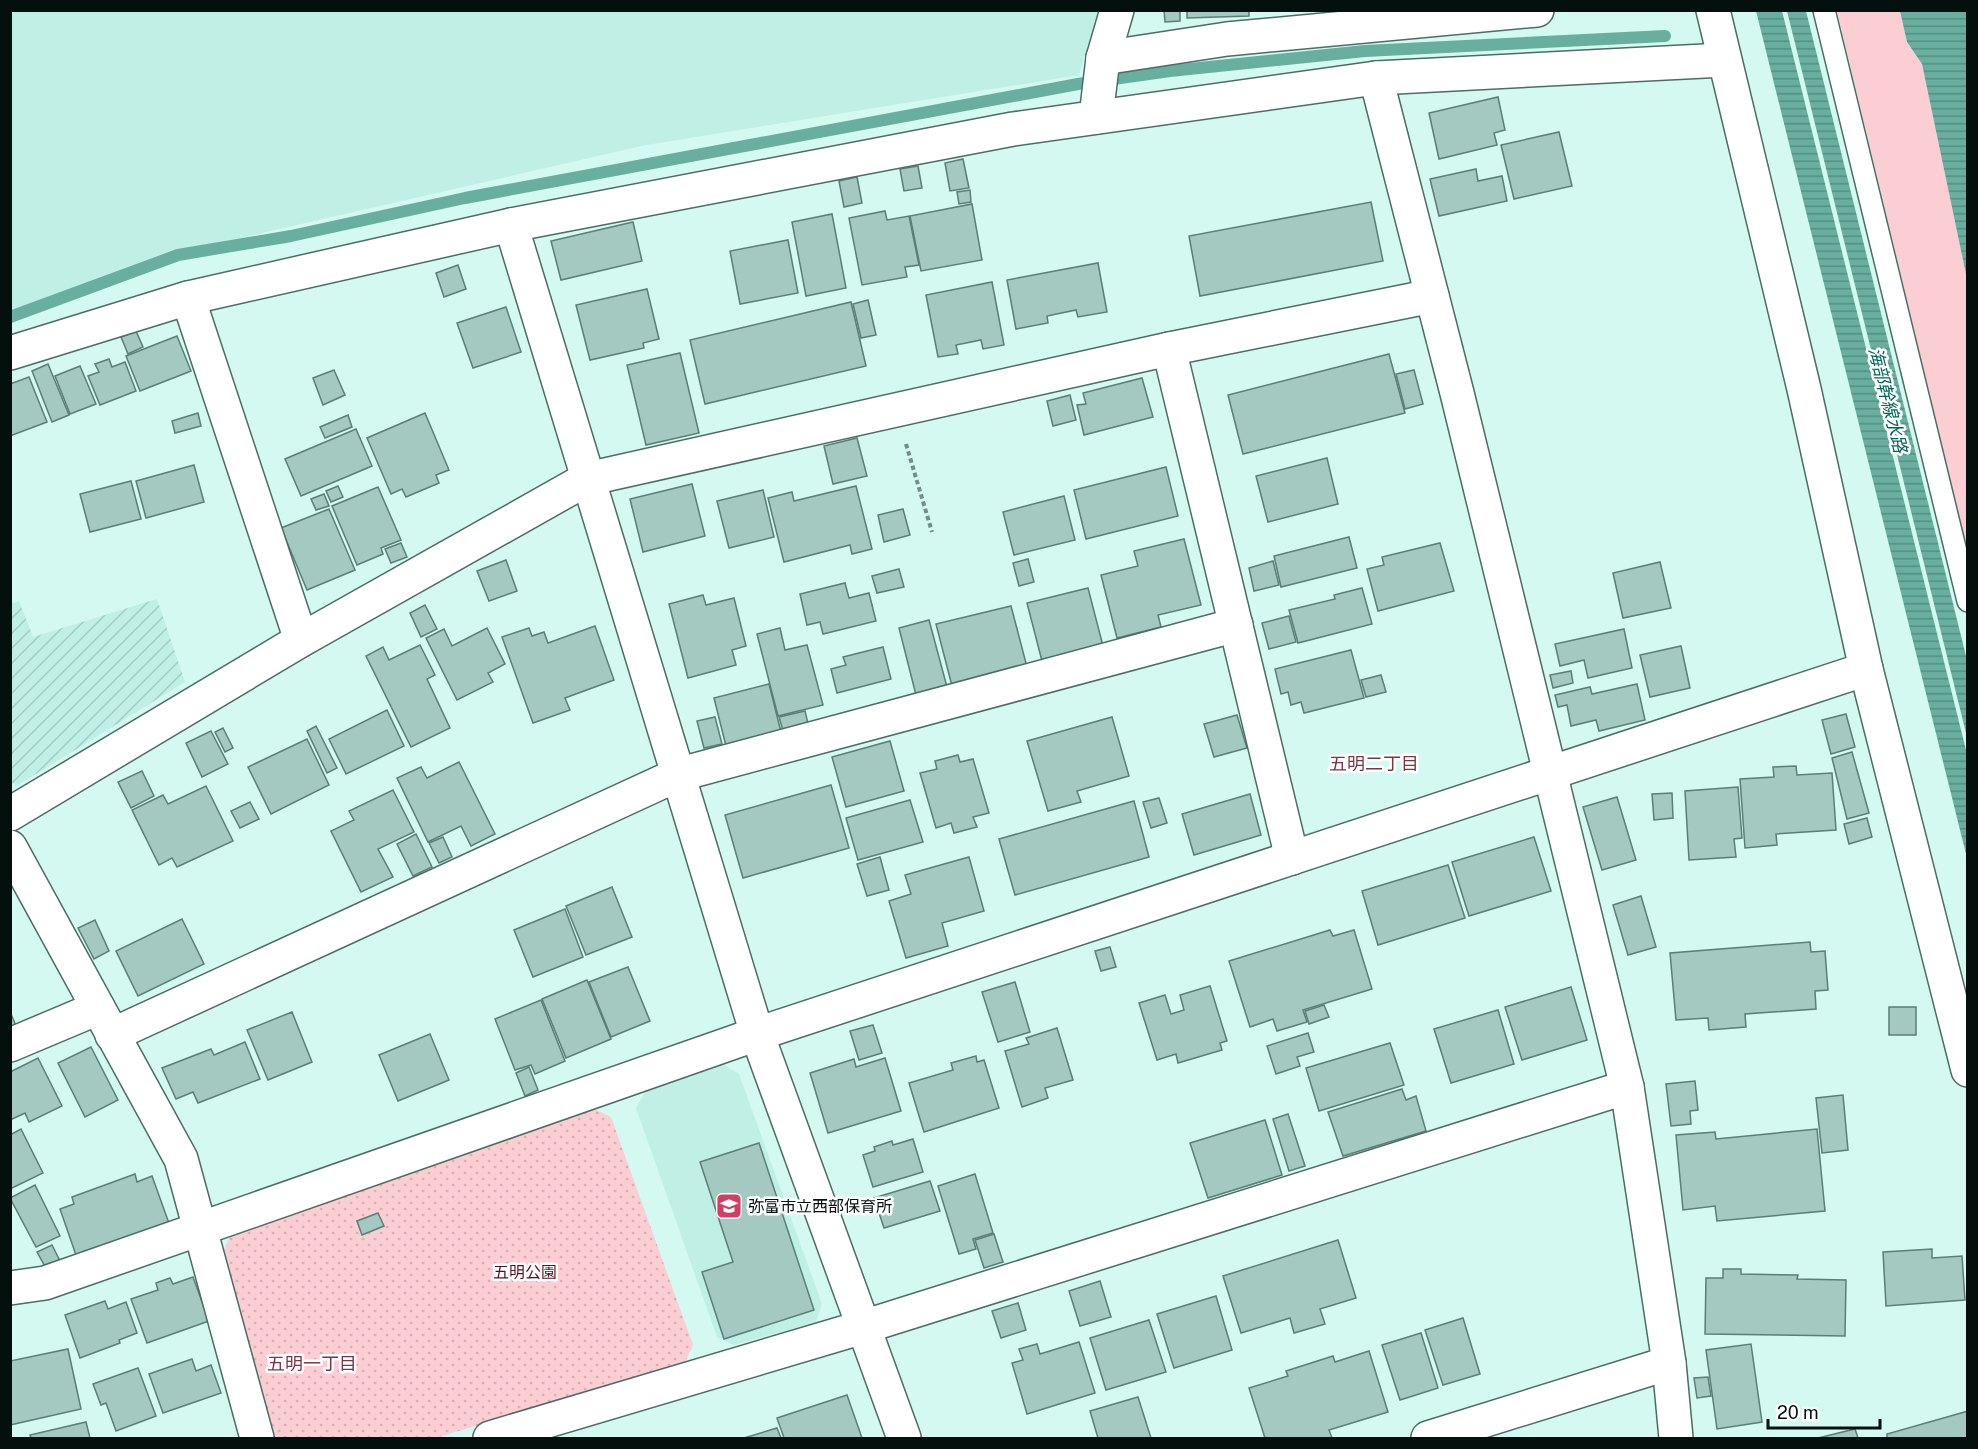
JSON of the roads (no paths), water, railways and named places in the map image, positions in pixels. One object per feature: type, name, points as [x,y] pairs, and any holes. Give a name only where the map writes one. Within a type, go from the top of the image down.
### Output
[{"type":"street","points":[[1100,86],[1117,10]]},
{"type":"street","points":[[10,353],[188,298],[511,225],[1013,129],[1100,86],[1227,39],[1537,10]]},
{"type":"street","points":[[1713,10],[1804,389],[1866,669],[1968,1070]]},
{"type":"street","points":[[1100,86],[1376,78],[1724,60]]},
{"type":"street","points":[[1376,78],[1627,1086],[1669,1363],[1676,1438]]},
{"type":"street","points":[[511,225],[757,1034],[904,1438]]},
{"type":"street","points":[[10,814],[301,640],[587,479],[1169,349],[1432,296]]},
{"type":"street","points":[[188,298],[301,640]]},
{"type":"street","points":[[1169,349],[1292,858]]},
{"type":"street","points":[[10,1045],[105,1021],[677,775],[1236,625]]},
{"type":"street","points":[[10,1288],[45,1283],[199,1227],[757,1034],[1866,669]]},
{"type":"street","points":[[10,847],[181,1159],[257,1438]]},
{"type":"street","points":[[490,1438],[863,1326],[1627,1086]]},
{"type":"street","points":[[1428,1438],[1669,1363]]},
{"type":"lane","points":[[1824,10],[1968,601]]},
{"type":"water","points":[[1756,11],[1782,11],[1967,754],[1967,858]]},
{"type":"water","name":"海部幹線水路","points":[[1787,11],[1806,11],[1967,660],[1967,737]]},
{"type":"water","points":[[1900,11],[1967,11],[1967,279],[1922,64],[1907,42]]},
{"type":"waterway","points":[[10,317],[178,255],[291,236],[465,198],[1078,84],[1170,71],[1365,51],[1665,36]]},
{"type":"place","name":"弥富市立西部保育所","points":[[729,1206]]},
{"type":"district","name":"五明二丁目","points":[[1374,763]]},
{"type":"district","name":"五明一丁目","points":[[312,1363]]},
{"type":"park label","name":"五明公園","points":[[525,1272]]}]
